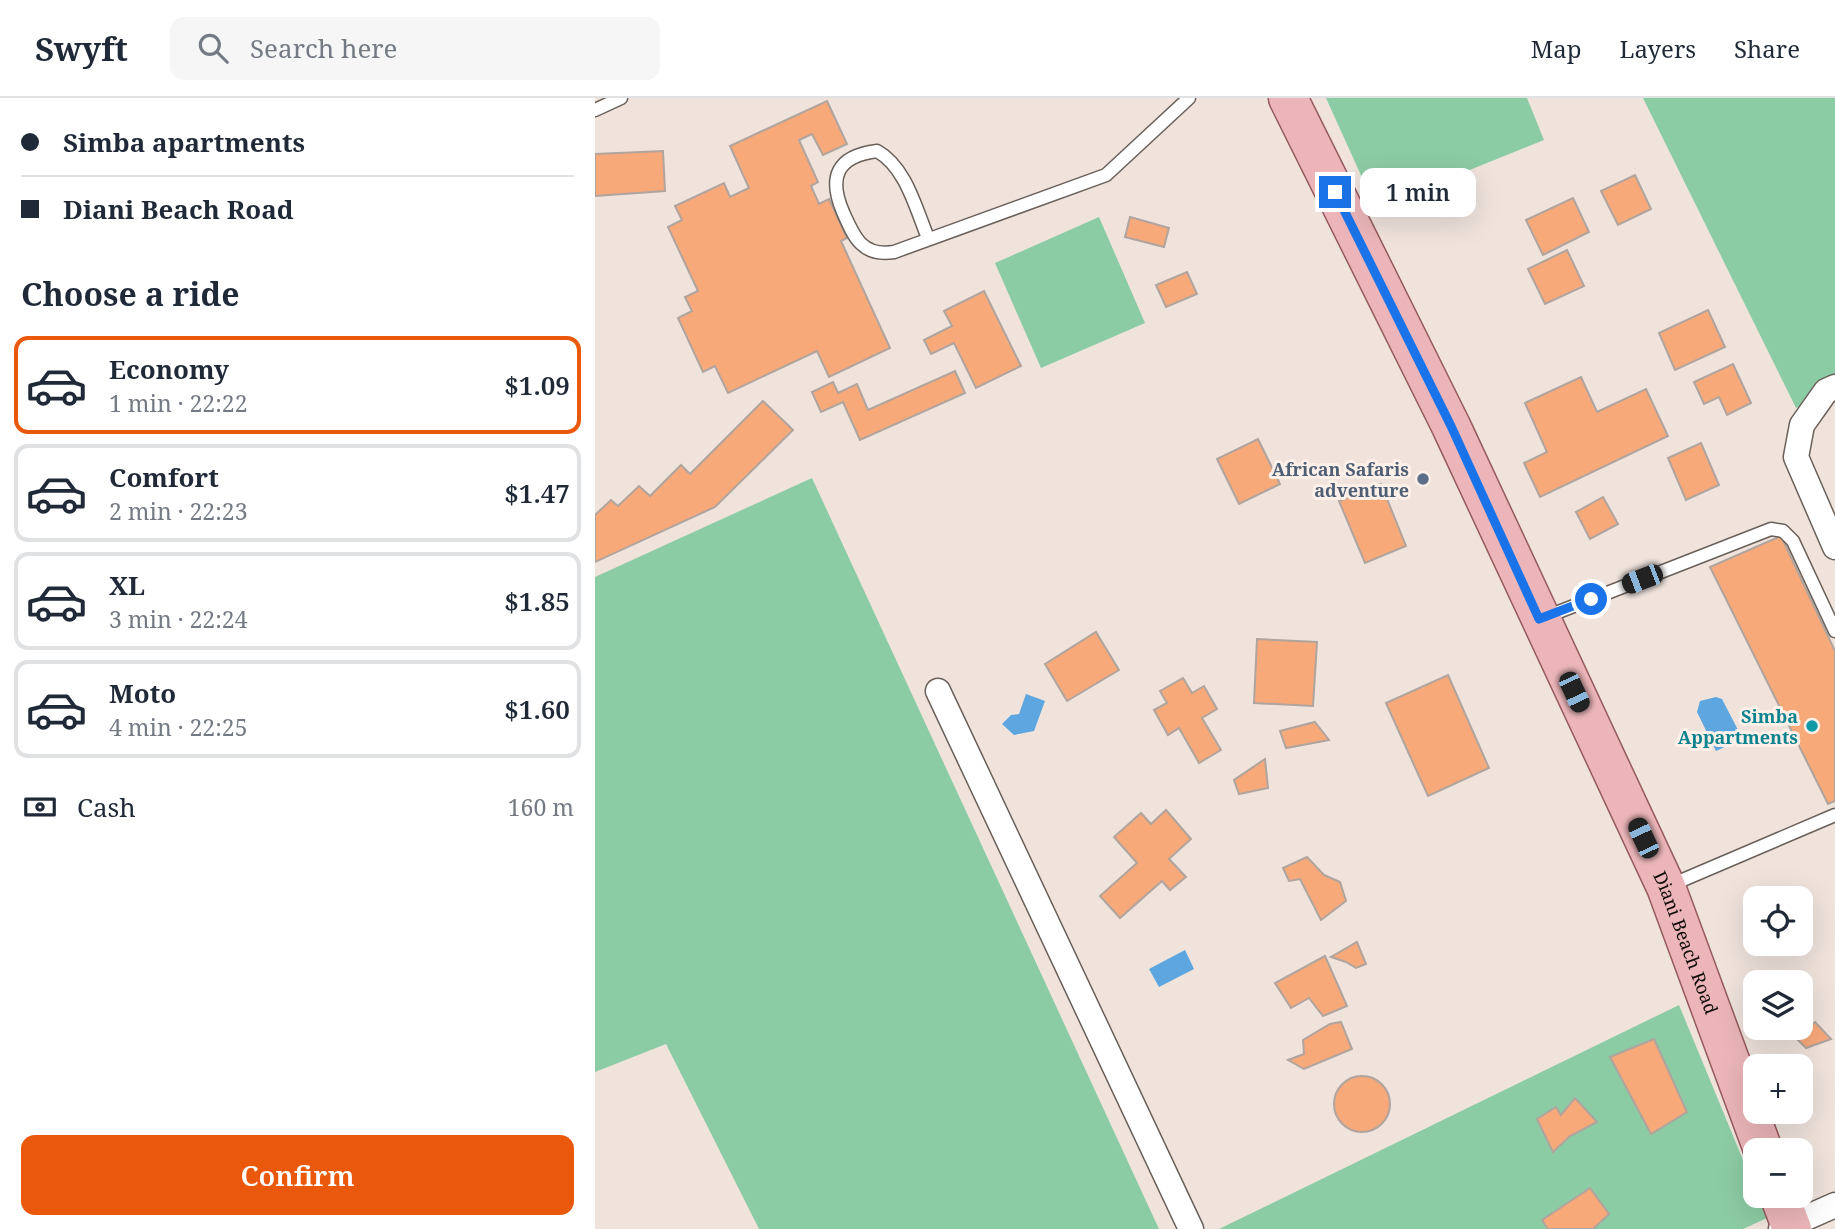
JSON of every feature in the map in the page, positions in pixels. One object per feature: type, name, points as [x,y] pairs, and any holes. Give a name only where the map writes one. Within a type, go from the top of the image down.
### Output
[{"type":"main road","name":"Diani Beach Road","points":[[1288,98],[1451,426],[1665,887],[1759,1138]]},
{"type":"street","points":[[1835,387],[1826,391],[1802,425],[1796,457],[1835,547]]},
{"type":"street","points":[[939,691],[1191,1229]]},
{"type":"street","points":[[1786,1219],[1835,1205]]},
{"type":"lane","points":[[595,110],[621,98]]},
{"type":"lane","points":[[928,238],[913,200],[891,161],[877,151],[859,153],[843,165],[835,178],[836,196],[855,237],[870,250],[886,254],[1106,175],[1189,98]]},
{"type":"lane","points":[[1539,619],[1771,529],[1783,531],[1793,541],[1835,631]]},
{"type":"lane","points":[[1665,887],[1835,815]]},
{"type":"green space","points":[[1326,98],[1527,98],[1544,140],[1420,190],[1379,215]]},
{"type":"green space","points":[[1643,98],[1835,98],[1835,389],[1796,408]]},
{"type":"green space","points":[[1099,217],[1145,323],[1041,368],[995,263]]},
{"type":"green space","points":[[812,478],[1159,1229],[759,1229],[666,1044],[595,1072],[595,577]]},
{"type":"green space","points":[[1679,1005],[1743,1160],[1743,1208],[1763,1208],[1767,1218],[1743,1229],[1219,1229]]},
{"type":"water","points":[[1026,694],[1045,701],[1034,731],[1014,735],[1002,724],[1011,715],[1019,714]]},
{"type":"water","points":[[1716,697],[1722,699],[1738,730],[1731,744],[1716,751],[1697,712],[1700,701]]},
{"type":"water","points":[[1185,950],[1194,969],[1159,987],[1149,969]]},
{"type":"building","points":[[827,101],[847,144],[823,155],[812,134],[799,140],[818,182],[811,186],[819,204],[829,199],[847,238],[841,241],[890,348],[829,377],[817,351],[728,393],[715,366],[703,372],[678,318],[692,311],[685,297],[698,291],[668,227],[682,220],[675,206],[724,183],[730,197],[749,188],[730,146]]},
{"type":"building","points":[[663,151],[665,191],[595,196],[595,154]]},
{"type":"building","points":[[1635,175],[1651,209],[1618,225],[1601,191]]},
{"type":"building","points":[[1573,198],[1589,232],[1543,255],[1526,220]]},
{"type":"building","points":[[1130,217],[1169,228],[1164,247],[1125,237]]},
{"type":"building","points":[[1567,250],[1584,286],[1545,304],[1528,269]]},
{"type":"building","points":[[1187,272],[1197,294],[1166,307],[1156,285]]},
{"type":"building","points":[[984,291],[1021,366],[976,388],[954,343],[931,354],[924,340],[952,326],[944,311]]},
{"type":"building","points":[[1708,310],[1725,347],[1675,370],[1659,333]]},
{"type":"building","points":[[1733,364],[1751,403],[1727,415],[1719,397],[1704,404],[1694,382]]},
{"type":"building","points":[[955,371],[965,393],[860,440],[843,402],[821,412],[812,392],[833,382],[838,393],[857,384],[868,410]]},
{"type":"building","points":[[1581,377],[1597,412],[1646,389],[1668,436],[1540,497],[1524,463],[1547,452],[1525,403]]},
{"type":"building","points":[[763,401],[793,430],[715,507],[595,562],[595,515],[611,500],[618,506],[639,486],[650,496],[681,465],[690,474]]},
{"type":"building","points":[[1258,439],[1280,484],[1239,504],[1217,459]]},
{"type":"building","points":[[1701,443],[1719,485],[1686,500],[1668,458]]},
{"type":"building","points":[[1381,484],[1406,546],[1365,563],[1339,501]]},
{"type":"building","points":[[1603,497],[1618,524],[1590,539],[1576,512]]},
{"type":"building","name":"Simba Appartments","points":[[1781,536],[1835,651],[1835,801],[1828,804],[1710,567]]},
{"type":"building","points":[[1096,632],[1119,670],[1067,701],[1045,664]]},
{"type":"building","points":[[1257,639],[1317,642],[1313,706],[1254,703]]},
{"type":"building","points":[[1448,675],[1489,768],[1428,796],[1386,703]]},
{"type":"building","points":[[1183,678],[1192,693],[1204,686],[1217,709],[1202,718],[1221,750],[1199,763],[1179,728],[1168,735],[1154,710],[1167,703],[1160,691]]},
{"type":"building","points":[[1315,722],[1329,740],[1286,748],[1280,731]]},
{"type":"building","points":[[1265,759],[1268,788],[1239,794],[1234,780]]},
{"type":"building","points":[[1166,810],[1191,839],[1169,859],[1186,877],[1170,890],[1162,881],[1120,918],[1100,896],[1137,863],[1114,837],[1141,813],[1151,824]]},
{"type":"building","points":[[1307,857],[1324,875],[1340,882],[1346,901],[1321,920],[1300,879],[1289,881],[1283,868]]},
{"type":"building","points":[[1357,942],[1366,964],[1356,968],[1331,957]]},
{"type":"building","points":[[1325,956],[1347,1006],[1323,1016],[1309,998],[1291,1008],[1275,983]]},
{"type":"building","points":[[1341,1022],[1352,1049],[1304,1069],[1288,1060],[1304,1054],[1303,1040],[1330,1024]]},
{"type":"building","points":[[1815,1022],[1831,1039],[1806,1048],[1798,1040],[1813,1040]]},
{"type":"building","points":[[1654,1039],[1687,1112],[1651,1134],[1610,1057]]},
{"type":"building","points":[[1357,1076],[1367,1076],[1382,1084],[1388,1093],[1388,1115],[1382,1124],[1367,1132],[1357,1132],[1339,1120],[1334,1109],[1334,1099],[1346,1081]]},
{"type":"building","points":[[1575,1098],[1597,1122],[1570,1136],[1553,1152],[1537,1119],[1556,1107],[1561,1115]]},
{"type":"building","points":[[1590,1188],[1609,1214],[1593,1229],[1548,1229],[1542,1220]]},
{"type":"place","name":"African Safaris adventure","points":[[1423,479]]},
{"type":"place","name":"Simba Appartments","points":[[1812,726]]},
{"type":"route","points":[[1335,192],[1451,426],[1539,619],[1591,599]]}]
